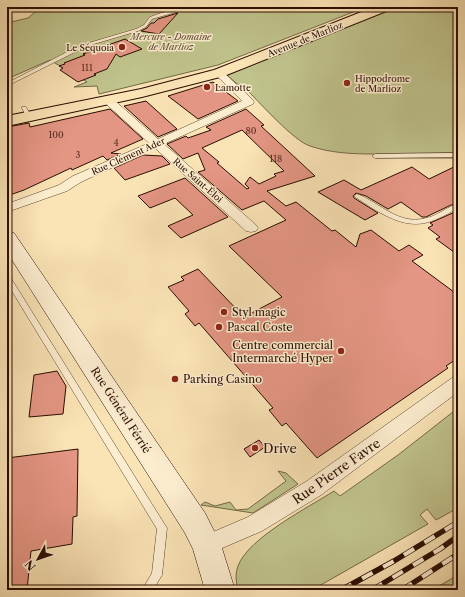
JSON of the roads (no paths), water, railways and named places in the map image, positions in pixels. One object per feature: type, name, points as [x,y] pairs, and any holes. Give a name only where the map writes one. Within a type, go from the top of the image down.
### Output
[{"type":"main road","name":"Avenue de Marlioz","points":[[202,77],[239,66],[374,9],[385,7]]},
{"type":"main road","name":"Avenue de Marlioz","points":[[7,121],[24,113],[103,100],[170,86],[239,66]]},
{"type":"main road","name":"Avenue de Marlioz","points":[[7,110],[24,113]]},
{"type":"main road","name":"Rue Général Férrié","points":[[7,238],[195,523],[206,545],[220,590]]},
{"type":"street","name":"Rue Clément Ader","points":[[7,208],[63,188],[77,179],[249,102],[219,73]]},
{"type":"street","name":"Rue Saint-Éloi","points":[[103,100],[156,143],[251,228]]},
{"type":"street","name":"Rue Pierre Favre","points":[[206,545],[255,524],[314,488],[458,383]]},
{"type":"lane","points":[[7,86],[71,52],[93,43],[137,30],[146,26],[151,18],[192,7]]},
{"type":"lane","points":[[202,7],[216,9],[230,7]]},
{"type":"lane","points":[[375,156],[458,155]]},
{"type":"lane","points":[[357,196],[395,217],[415,222],[429,220],[457,207]]},
{"type":"lane","points":[[7,277],[162,528],[157,575],[147,590]]},
{"type":"railway","points":[[341,590],[394,561],[458,522]]},
{"type":"railway","points":[[372,590],[440,549],[458,536]]},
{"type":"railway","points":[[402,590],[458,554]]},
{"type":"place","name":"Le Séquoia","points":[[122,47]]},
{"type":"place","name":"Hippodrome de Marlioz","points":[[347,83]]},
{"type":"place","name":"Lamotte","points":[[207,87]]},
{"type":"place","name":"Styl magic","points":[[224,312]]},
{"type":"place","name":"Pascal Coste","points":[[219,327]]},
{"type":"place","name":"Centre commercial Intermarché Hyper","points":[[341,351]]},
{"type":"place","name":"Parking Casino","points":[[175,379]]},
{"type":"place","name":"Drive","points":[[255,448]]},
{"type":"park label","name":"Mercure - Domaine de Marlioz","points":[[171,42]]}]
